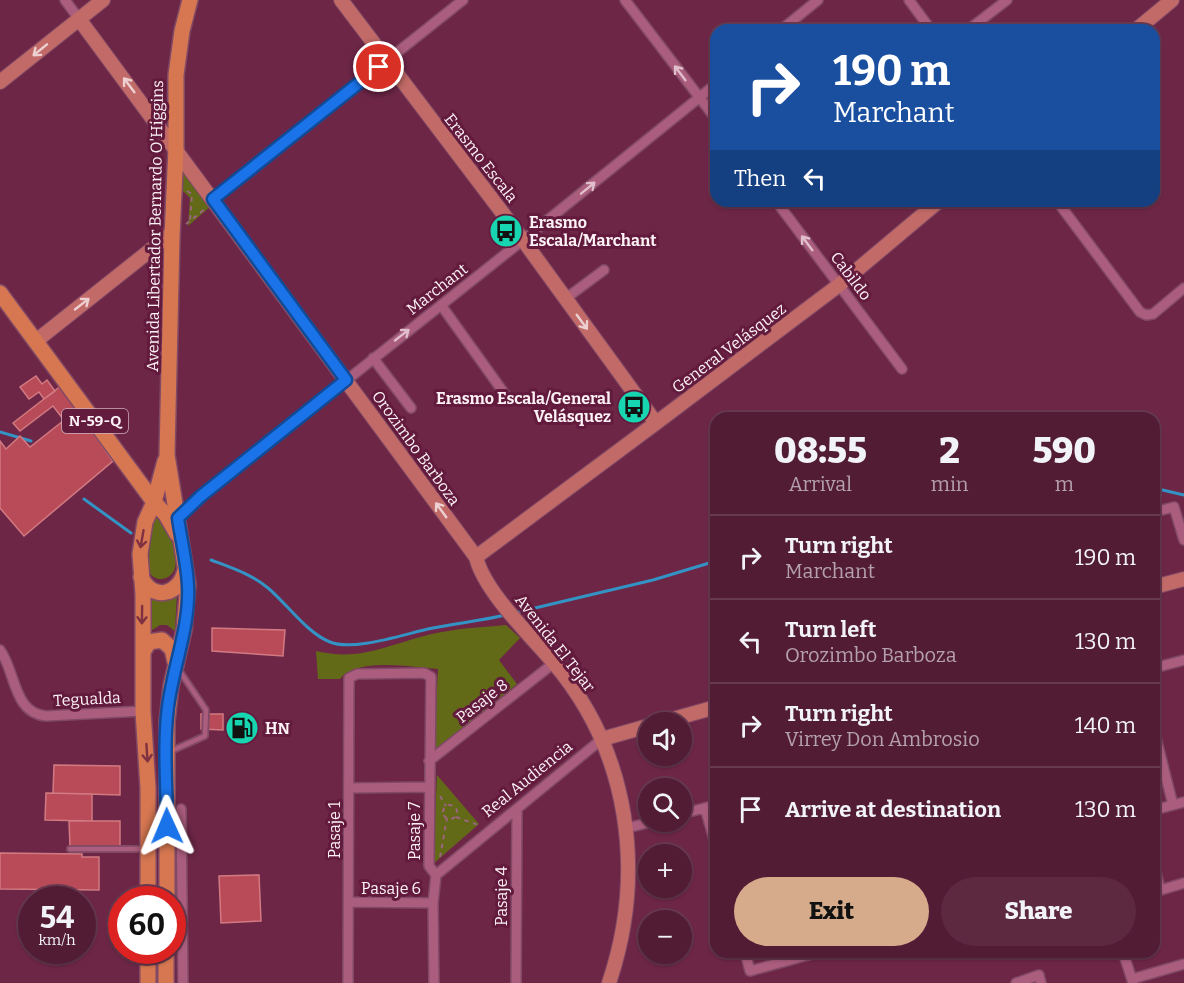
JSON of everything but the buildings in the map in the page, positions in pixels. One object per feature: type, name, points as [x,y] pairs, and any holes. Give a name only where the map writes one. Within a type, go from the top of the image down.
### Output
[{"type":"main road","name":"Avenida Libertador Bernardo O'Higgins","points":[[168,886],[174,827],[166,754],[168,706],[188,607],[186,568],[167,455],[176,75],[182,31],[190,0]]},
{"type":"main road","name":"N-59-Q","points":[[0,293],[154,502]]},
{"type":"main road","name":"Avenida Libertador Bernardo O'Higgins","points":[[148,886],[148,771],[143,711],[140,554],[142,536],[167,455]]},
{"type":"main road","points":[[154,502],[172,525],[182,545]]},
{"type":"main road","points":[[141,577],[150,589],[169,592],[182,582],[186,568]]},
{"type":"main road","points":[[142,652],[149,642],[158,640],[166,642],[172,649],[176,666]]},
{"type":"main road","points":[[148,964],[148,983]]},
{"type":"main road","name":"Avenida Libertador Bernardo O'Higgins","points":[[166,964],[166,983]]},
{"type":"street","name":"Orozimbo Barboza","points":[[65,0],[176,148],[209,204],[346,380],[476,557],[481,572],[501,600]]},
{"type":"street","points":[[0,82],[104,0]]},
{"type":"street","name":"Erasmo Escala","points":[[341,0],[523,240],[656,423]]},
{"type":"street","points":[[209,204],[463,0]]},
{"type":"street","points":[[625,0],[710,111]]},
{"type":"street","points":[[789,24],[818,0]]},
{"type":"street","points":[[909,0],[927,24]]},
{"type":"street","points":[[976,24],[1007,0]]},
{"type":"street","points":[[1143,24],[1172,0]]},
{"type":"street","name":"Marchant","points":[[178,518],[201,496],[710,89]]},
{"type":"street","name":"Cabildo","points":[[780,207],[902,369]]},
{"type":"street","name":"General Velásquez","points":[[476,557],[839,285],[932,207]]},
{"type":"street","points":[[1062,207],[1138,310],[1146,315],[1153,314],[1184,288]]},
{"type":"street","points":[[36,341],[172,235]]},
{"type":"street","points":[[565,299],[604,270]]},
{"type":"street","points":[[441,305],[509,400]]},
{"type":"street","points":[[374,358],[411,408]]},
{"type":"street","points":[[1160,510],[1174,507],[1184,540]]},
{"type":"street","points":[[1160,585],[1184,579]]},
{"type":"street","name":"Avenida El Tejar","points":[[501,600],[570,682],[602,739],[619,788],[627,828],[629,867],[627,906],[620,946],[609,983]]},
{"type":"street","name":"Tegualda","points":[[0,650],[23,704],[36,714],[46,716],[143,711]]},
{"type":"street","points":[[1160,666],[1184,660]]},
{"type":"street","name":"Pasaje 8","points":[[429,761],[554,663]]},
{"type":"street","name":"Pasaje 1","points":[[348,983],[350,678],[357,674],[424,673],[431,677]]},
{"type":"street","name":"Pasaje 7","points":[[431,677],[429,761],[434,983]]},
{"type":"street","points":[[692,714],[710,709]]},
{"type":"street","name":"Real Audiencia","points":[[433,872],[602,739],[638,729]]},
{"type":"street","points":[[1160,754],[1173,805]]},
{"type":"street","points":[[349,788],[430,787]]},
{"type":"street","points":[[1160,808],[1184,802]]},
{"type":"street","points":[[692,811],[710,807]]},
{"type":"street","name":"Pasaje 4","points":[[516,983],[517,808]]},
{"type":"street","points":[[705,808],[710,825]]},
{"type":"street","name":"Avenida Libertador Bernardo O'Higgins","points":[[166,983],[183,980],[174,827],[180,809]]},
{"type":"street","points":[[627,828],[638,825]]},
{"type":"street","points":[[1160,889],[1184,883]]},
{"type":"street","name":"Pasaje 6","points":[[349,902],[433,903]]},
{"type":"street","points":[[747,958],[750,971],[797,958]]},
{"type":"street","points":[[1125,958],[1132,981],[1184,964]]},
{"type":"street","points":[[1016,983],[1040,979]]},
{"type":"lane","points":[[166,754],[205,736],[206,710],[176,666]]},
{"type":"lane","points":[[70,849],[148,849]]},
{"type":"path","points":[[184,189],[192,194],[190,221]]},
{"type":"path","points":[[172,235],[209,204]]},
{"type":"path","points":[[433,872],[439,862],[447,818],[444,812],[448,806],[456,808],[456,817]]},
{"type":"path","points":[[447,818],[456,817],[482,826]]},
{"type":"green space","points":[[183,170],[211,206],[188,226],[190,198],[182,190]]},
{"type":"green space","points":[[153,513],[171,537],[175,554],[176,565],[173,572],[162,579],[150,574],[146,555]]},
{"type":"green space","points":[[177,591],[175,631],[167,625],[160,625],[149,632],[150,595],[161,600]]},
{"type":"green space","points":[[506,625],[520,638],[499,660],[517,684],[434,752],[438,669],[400,665],[371,666],[348,672],[340,679],[318,679],[316,651],[334,654],[365,652],[442,632]]},
{"type":"green space","points":[[437,775],[479,824],[433,864]]},
{"type":"waterway","points":[[0,432],[31,441]]},
{"type":"waterway","points":[[1160,489],[1184,495]]},
{"type":"waterway","points":[[84,499],[131,533]]},
{"type":"waterway","points":[[211,560],[262,583],[313,632],[330,642],[340,644],[353,645],[381,641],[433,628],[505,615]]},
{"type":"waterway","points":[[514,613],[653,580],[710,563]]},
{"type":"place","name":"Erasmo Escala/Marchant","points":[[506,231]]},
{"type":"place","name":"Erasmo Escala/General Velásquez","points":[[634,407]]},
{"type":"place","name":"HN","points":[[242,728]]},
{"type":"route","points":[[167,826],[168,706],[188,607],[188,584],[178,518],[201,496],[346,380],[213,199],[379,67]]}]
